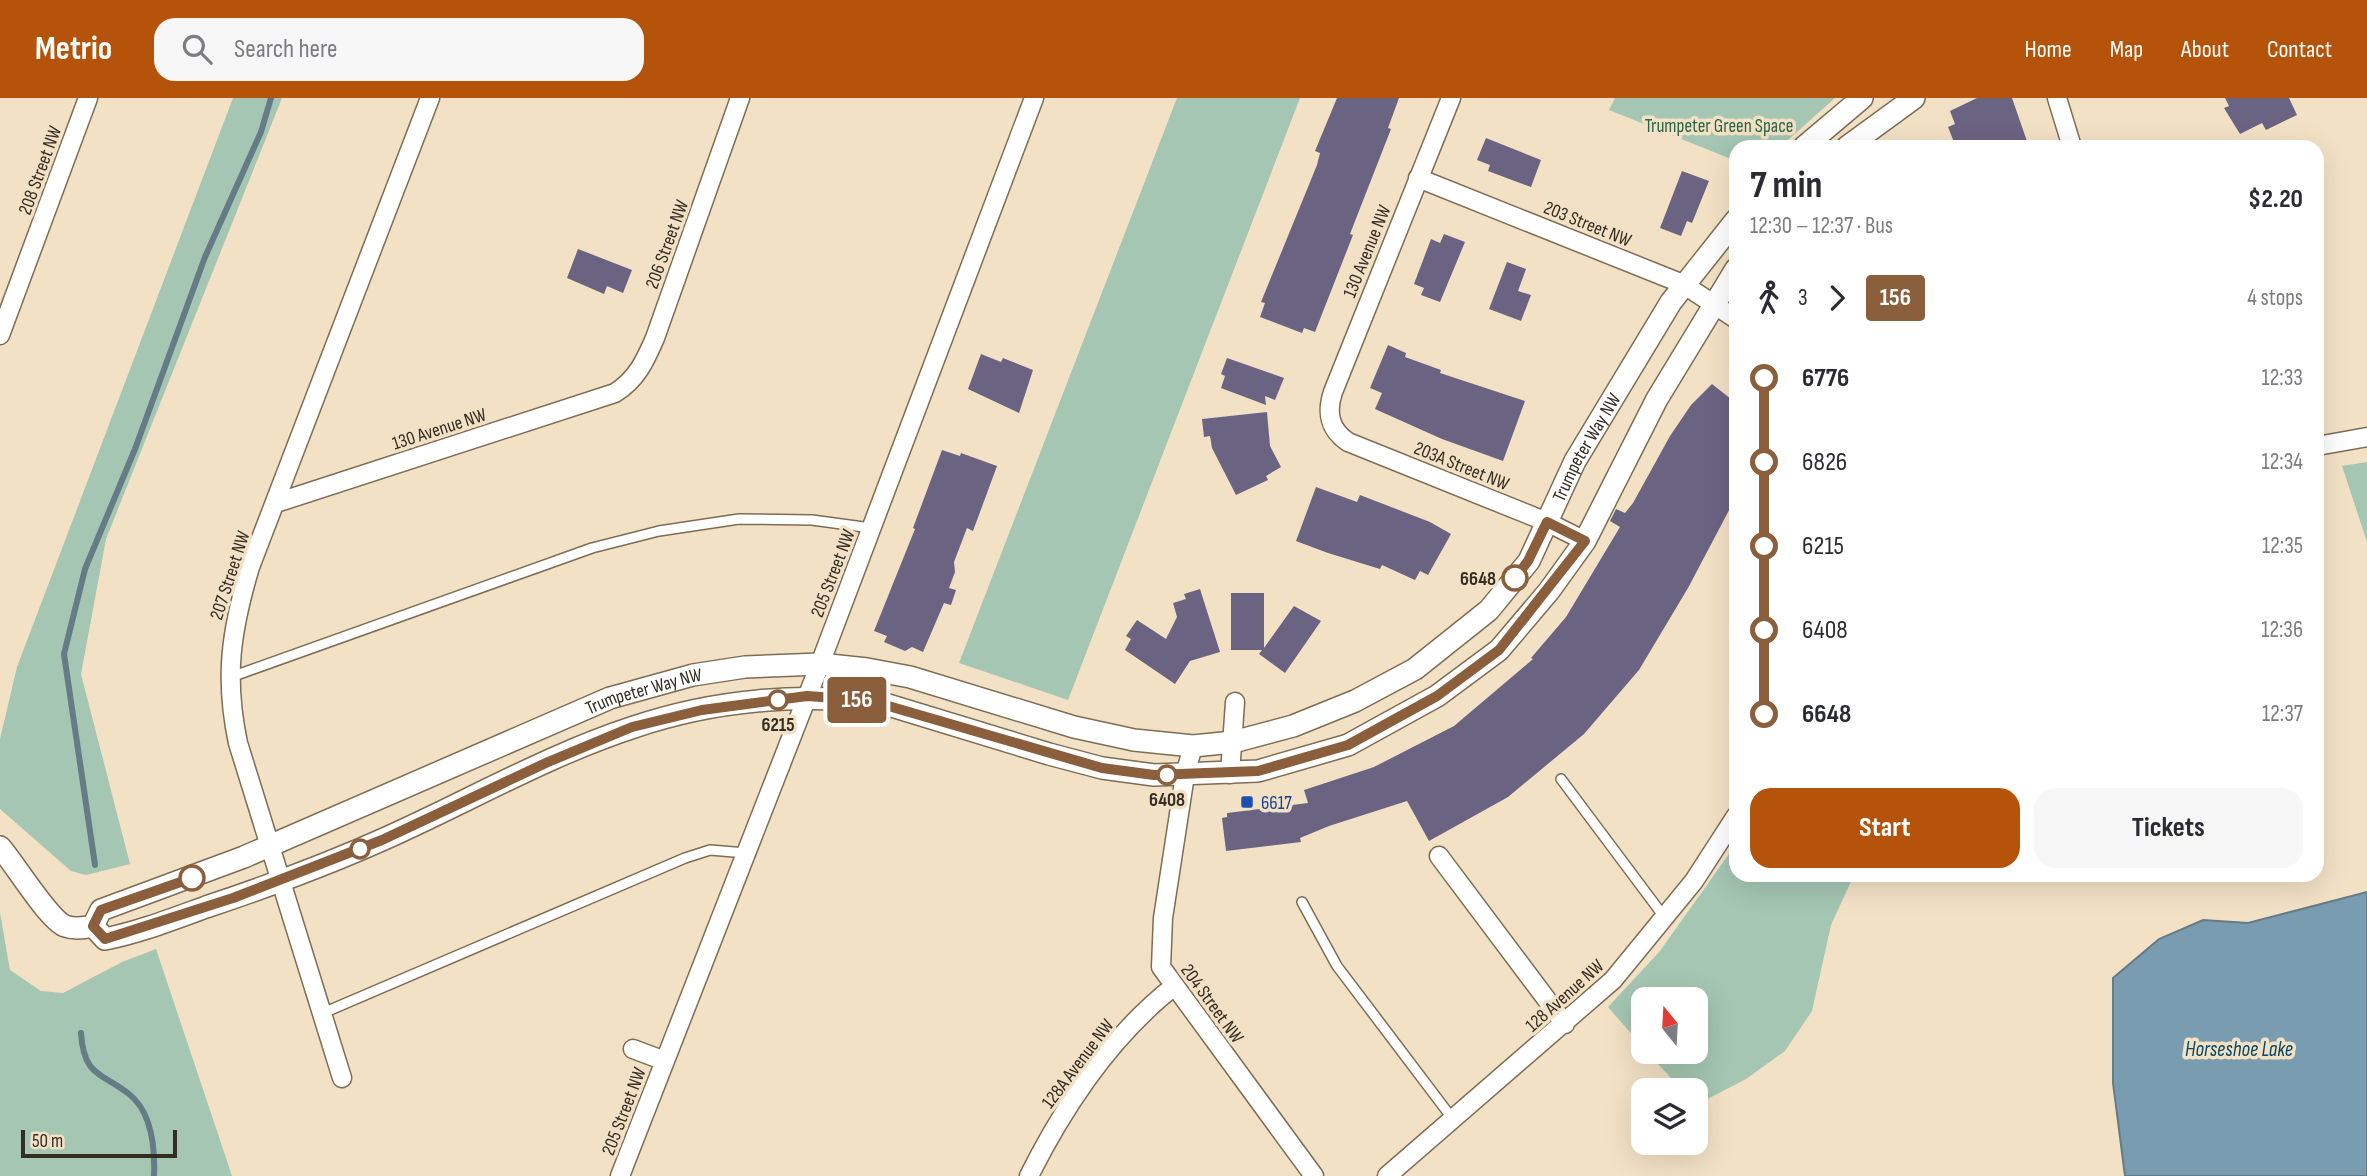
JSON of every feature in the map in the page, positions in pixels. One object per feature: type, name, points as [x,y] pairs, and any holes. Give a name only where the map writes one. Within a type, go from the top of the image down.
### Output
[{"type":"street","name":"208 Street NW","points":[[0,335],[89,98]]},
{"type":"street","name":"207 Street NW","points":[[342,1078],[239,743],[229,678],[231,640],[242,596],[276,503],[430,98]]},
{"type":"street","name":"206 Street NW","points":[[615,393],[638,373],[648,355],[740,98]]},
{"type":"street","name":"205 Street NW","points":[[620,1176],[820,664],[1034,98]]},
{"type":"street","name":"130 Avenue NW","points":[[1331,421],[1329,402],[1451,98]]},
{"type":"street","points":[[1812,140],[1862,98]]},
{"type":"street","points":[[1857,140],[1914,98]]},
{"type":"street","points":[[2057,98],[2070,140]]},
{"type":"street","name":"203 Street NW","points":[[1418,178],[1683,284],[1729,314]]},
{"type":"street","name":"Trumpeter Way NW","points":[[0,847],[19,868],[50,914],[64,926],[83,929],[93,926],[101,910],[270,846],[610,698],[693,675],[745,667],[820,664],[910,677],[1086,730],[1134,740],[1193,746],[1233,742],[1293,726],[1355,701],[1415,669],[1489,610],[1528,561],[1575,461],[1683,284],[1729,228]]},
{"type":"street","name":"Trumpeter Way NW","points":[[93,926],[105,939],[125,935],[283,879],[382,840],[548,762],[632,727],[702,710],[807,696],[885,705],[1102,768],[1154,775],[1258,771],[1348,745],[1437,696],[1499,650],[1585,541],[1657,399],[1713,302],[1729,280]]},
{"type":"street","name":"130 Avenue NW","points":[[276,503],[615,393]]},
{"type":"street","name":"203A Street NW","points":[[1331,421],[1334,431],[1348,442],[1547,522],[1585,541]]},
{"type":"street","points":[[2324,445],[2367,437]]},
{"type":"street","points":[[1230,774],[1235,702]]},
{"type":"street","name":"204 Street NW","points":[[1193,746],[1185,775],[1161,948],[1161,967],[1173,987],[1314,1176]]},
{"type":"street","name":"128 Avenue NW","points":[[1387,1176],[1613,980],[1666,919],[1729,826]]},
{"type":"street","points":[[1439,856],[1565,1024]]},
{"type":"street","name":"128A Avenue NW","points":[[1029,1176],[1076,1093],[1142,1012],[1173,987]]},
{"type":"street","name":"205 Street NW","points":[[633,1049],[665,1061]]},
{"type":"lane","points":[[229,678],[592,548],[659,531],[739,519],[812,520],[872,528]]},
{"type":"lane","points":[[1561,779],[1666,919]]},
{"type":"lane","points":[[323,1013],[685,858],[710,850],[746,853]]},
{"type":"lane","points":[[1302,902],[1337,966],[1452,1118]]},
{"type":"green space","points":[[233,98],[282,98],[106,539],[81,674],[130,864],[86,875],[71,871],[0,809],[0,739],[17,667]]},
{"type":"green space","points":[[1177,98],[1300,98],[1068,700],[959,663]]},
{"type":"green space","name":"Trumpeter Green Space","points":[[1615,98],[1835,98],[1788,140],[1729,140],[1729,158],[1609,110]]},
{"type":"green space","points":[[2367,462],[2367,542],[2342,466]]},
{"type":"green space","points":[[1729,854],[1729,882],[1851,882],[1831,925],[1812,1011],[1785,1051],[1746,1079],[1708,1099],[1708,1078],[1671,1078],[1658,1064],[1708,1064],[1708,987],[1631,987],[1631,1033],[1608,1007],[1660,951]]},
{"type":"green space","points":[[0,913],[10,970],[41,991],[63,993],[122,962],[156,949],[232,1176],[0,1176]]},
{"type":"water","name":"Horseshoe Lake","points":[[2367,892],[2367,1176],[2125,1176],[2113,1083],[2113,978],[2159,939],[2203,920],[2248,923]]},
{"type":"building","points":[[1337,98],[1399,98],[1388,128],[1391,129],[1350,234],[1353,235],[1315,332],[1304,328],[1302,333],[1260,317],[1265,303],[1261,302],[1317,165],[1320,153],[1315,151]]},
{"type":"building","points":[[1977,98],[2012,98],[2027,140],[1953,140],[1948,127],[1955,124],[1950,111]]},
{"type":"building","points":[[2225,98],[2289,98],[2297,115],[2266,130],[2262,123],[2240,134],[2224,108],[2229,106]]},
{"type":"building","points":[[1486,138],[1541,160],[1531,187],[1488,171],[1490,165],[1477,160]]},
{"type":"building","points":[[1682,171],[1709,181],[1692,223],[1687,221],[1681,236],[1660,228]]},
{"type":"building","points":[[1444,234],[1465,242],[1440,302],[1421,295],[1424,288],[1414,284],[1431,239],[1440,243]]},
{"type":"building","points":[[578,249],[632,270],[623,293],[607,286],[604,294],[567,278]]},
{"type":"building","points":[[1507,262],[1526,269],[1518,291],[1531,295],[1521,321],[1489,309]]},
{"type":"building","points":[[1388,345],[1406,353],[1405,357],[1441,370],[1440,373],[1525,401],[1503,461],[1442,439],[1375,409],[1382,393],[1370,388]]},
{"type":"building","points":[[981,354],[1001,362],[1003,358],[1033,370],[1019,413],[968,389]]},
{"type":"building","points":[[1227,358],[1284,378],[1275,400],[1265,396],[1266,405],[1221,388],[1225,376],[1221,374]]},
{"type":"building","points":[[1712,384],[1729,397],[1729,510],[1688,588],[1639,670],[1584,734],[1508,797],[1429,841],[1407,801],[1329,826],[1300,838],[1301,842],[1226,851],[1222,818],[1227,817],[1227,813],[1308,803],[1304,790],[1374,767],[1454,726],[1533,659],[1531,658],[1566,617],[1620,527],[1610,521],[1616,509],[1625,513],[1633,503],[1670,436],[1691,405]]},
{"type":"building","points":[[1267,412],[1270,446],[1281,467],[1266,476],[1268,480],[1236,495],[1212,448],[1210,436],[1204,437],[1202,419]]},
{"type":"building","points":[[942,450],[960,456],[961,453],[997,466],[973,531],[967,528],[954,562],[955,572],[949,588],[956,590],[951,605],[944,603],[923,652],[912,647],[905,651],[884,642],[887,636],[874,631],[915,529],[913,528]]},
{"type":"building","points":[[1316,487],[1357,502],[1360,495],[1430,522],[1451,534],[1428,575],[1420,571],[1415,580],[1382,565],[1380,569],[1328,553],[1296,541]]},
{"type":"building","points":[[1200,589],[1220,652],[1190,661],[1175,684],[1125,650],[1131,639],[1126,636],[1137,620],[1166,639],[1177,617],[1173,603],[1186,599],[1184,594]]},
{"type":"building","points":[[1231,593],[1264,593],[1264,648],[1294,606],[1321,621],[1285,673],[1259,654],[1262,650],[1231,650]]},
{"type":"waterway","points":[[95,865],[64,654],[85,569],[135,449],[205,257],[261,132],[271,98]]},
{"type":"waterway","points":[[81,1033],[90,1066],[129,1094],[143,1111],[153,1143],[154,1176]]},
{"type":"bus line","name":"156","points":[[192,878],[101,910],[93,926],[95,932],[105,939],[125,935],[330,861],[632,727],[702,710],[807,696],[885,705],[1102,768],[1154,775],[1258,771],[1348,745],[1437,696],[1499,650],[1549,591],[1585,541],[1547,522],[1528,561],[1515,578]]},
{"type":"place","name":"6648","points":[[1515,578]]},
{"type":"place","name":"6215","points":[[778,700]]},
{"type":"place","name":"6408","points":[[1167,775]]},
{"type":"place","name":"6617","points":[[1247,802]]}]
